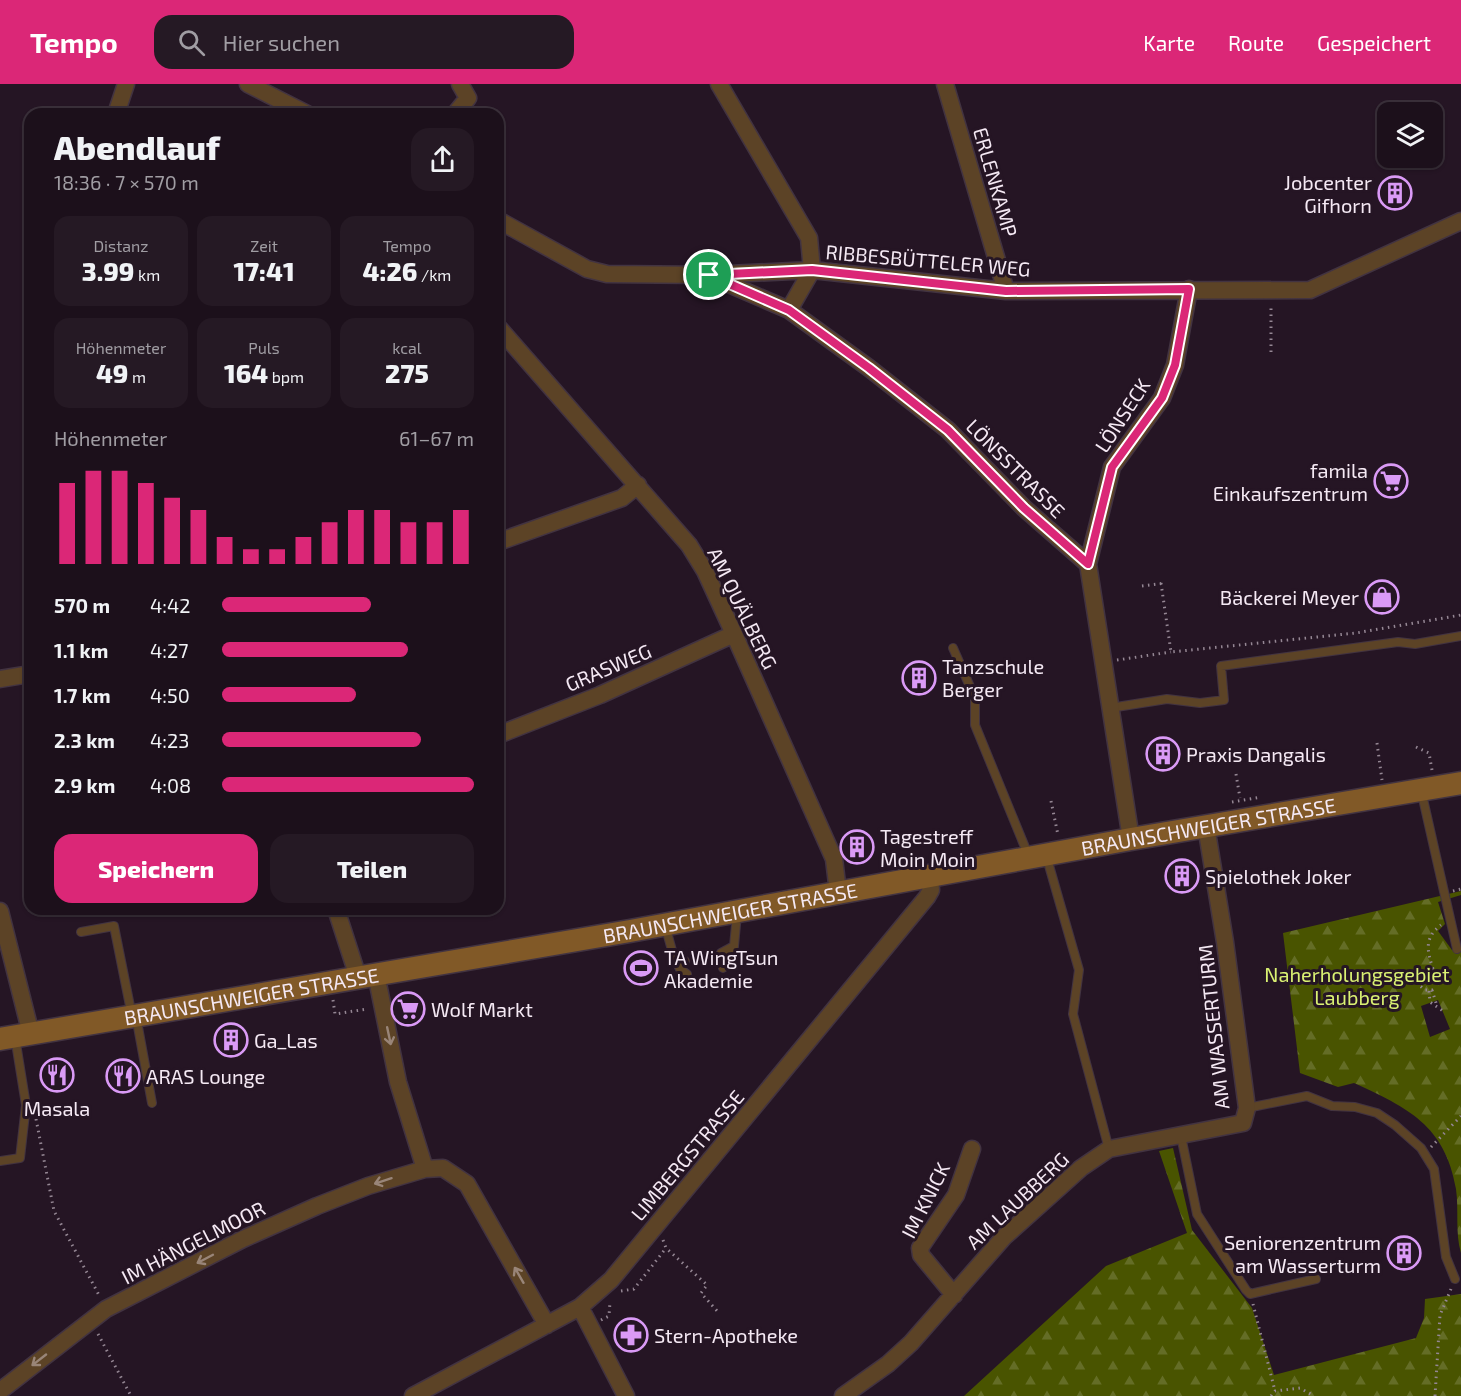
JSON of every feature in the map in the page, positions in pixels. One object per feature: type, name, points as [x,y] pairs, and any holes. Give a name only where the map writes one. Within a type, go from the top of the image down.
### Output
[{"type":"street","points":[[118,108],[126,84]]},
{"type":"street","points":[[248,84],[294,108]]},
{"type":"street","points":[[460,84],[468,98],[460,108]]},
{"type":"street","points":[[719,84],[809,238],[812,270],[789,310]]},
{"type":"street","name":"ERLENKAMP","points":[[945,84],[1006,291]]},
{"type":"street","name":"RIBBESBÜTTELER WEG","points":[[504,225],[596,272],[709,275],[812,270],[1006,291],[1310,290],[1459,227]]},
{"type":"street","name":"LÖNSSTRASSE","points":[[709,275],[789,310],[869,368],[948,430],[1024,508],[1088,564]]},
{"type":"street","name":"LÖNSECK","points":[[1088,564],[1112,467],[1162,398],[1175,365],[1189,289]]},
{"type":"street","name":"AM QUÄLBERG","points":[[504,334],[689,545],[705,571],[834,859],[838,892]]},
{"type":"street","points":[[504,540],[622,498],[638,485]]},
{"type":"street","points":[[1088,564],[1131,839]]},
{"type":"street","name":"GRASWEG","points":[[504,733],[600,695],[734,634]]},
{"type":"street","points":[[0,679],[24,675]]},
{"type":"street","name":"BRAUNSCHWEIGER STRASSE","points":[[15,1037],[134,1016],[371,981],[664,924],[930,876],[1045,849],[1131,839],[1206,826],[1427,781],[1461,783]]},
{"type":"street","name":"AM WASSERTURM","points":[[1109,1149],[1243,1123],[1247,1108],[1225,942],[1206,826]]},
{"type":"street","name":"LIMBERGSTRASSE","points":[[413,1396],[580,1307],[611,1280],[927,897],[931,890],[930,876]]},
{"type":"street","points":[[0,911],[15,1037]]},
{"type":"street","points":[[339,915],[371,981],[424,1169]]},
{"type":"street","name":"IM KNICK","points":[[954,1295],[921,1255],[920,1248],[956,1195],[972,1149]]},
{"type":"street","name":"AM LAUBBERG","points":[[843,1396],[888,1364],[931,1323],[1004,1236],[1042,1200],[1081,1168],[1109,1149]]},
{"type":"street","name":"IM HÄNGELMOOR","points":[[0,1391],[106,1309],[243,1239],[307,1210],[368,1186],[424,1169],[443,1168],[467,1184],[547,1325]]},
{"type":"street","points":[[580,1307],[626,1396]]},
{"type":"lane","points":[[1110,708],[1167,699],[1200,703],[1224,700],[1221,666],[1398,642],[1415,644],[1461,636]]},
{"type":"lane","points":[[954,648],[975,699],[975,725],[1045,849],[1079,970],[1073,1014],[1109,1149]]},
{"type":"lane","points":[[1427,781],[1458,949]]},
{"type":"lane","points":[[723,968],[732,959],[737,911]]},
{"type":"lane","points":[[664,924],[673,954],[680,969],[687,975]]},
{"type":"lane","points":[[81,932],[114,926],[152,1103]]},
{"type":"lane","points":[[721,953],[734,946]]},
{"type":"lane","points":[[673,954],[685,961]]},
{"type":"lane","points":[[0,1161],[20,1158],[22,1148],[26,1105],[15,1037]]},
{"type":"lane","points":[[1247,1108],[1307,1096],[1332,1106],[1355,1107],[1377,1113],[1395,1125],[1425,1153],[1434,1169],[1446,1257],[1455,1279]]},
{"type":"lane","points":[[1181,1136],[1197,1215],[1250,1294],[1316,1279]]},
{"type":"path","points":[[1271,300],[1271,351]]},
{"type":"path","points":[[1142,586],[1163,583],[1171,652]]},
{"type":"path","points":[[1104,663],[1171,652],[1367,632],[1461,615]]},
{"type":"path","points":[[1366,624],[1367,632]]},
{"type":"path","points":[[1377,743],[1382,780]]},
{"type":"path","points":[[1416,747],[1429,753],[1427,781]]},
{"type":"path","points":[[1236,774],[1240,799]]},
{"type":"path","points":[[1045,849],[1051,801]]},
{"type":"path","points":[[1443,1011],[1430,1002],[1433,990],[1440,979],[1433,969],[1428,938],[1444,922]]},
{"type":"path","points":[[1433,969],[1423,970],[1418,977],[1419,985],[1433,990]]},
{"type":"path","points":[[333,1000],[335,1014],[369,1008]]},
{"type":"path","points":[[1425,1153],[1461,1116]]},
{"type":"path","points":[[36,1118],[54,1212],[106,1309]]},
{"type":"path","points":[[657,1224],[666,1248],[706,1285],[701,1293],[719,1313]]},
{"type":"path","points":[[616,1292],[634,1289],[666,1248]]},
{"type":"path","points":[[1435,1396],[1440,1315],[1455,1279]]},
{"type":"path","points":[[1250,1294],[1275,1391]]},
{"type":"path","points":[[589,1326],[609,1316],[613,1298]]},
{"type":"path","points":[[91,1320],[131,1396]]},
{"type":"path","points":[[1270,1396],[1275,1391],[1300,1388],[1314,1396]]},
{"type":"green space","name":"Naherholungsgebiet Laubberg","points":[[1461,891],[1461,895],[1438,902],[1445,924],[1438,931],[1452,950],[1461,949],[1461,1253],[1458,1238],[1456,1189],[1451,1167],[1433,1134],[1407,1111],[1354,1083],[1338,1087],[1300,1073],[1283,933]],"holes":[[[1438,1000],[1450,1029],[1430,1037],[1421,1006]]]},
{"type":"green space","points":[[1173,1148],[1192,1230],[1252,1308],[1274,1375],[1416,1338],[1424,1318],[1425,1299],[1461,1294],[1461,1396],[964,1396],[1106,1266],[1187,1233],[1159,1151]]},
{"type":"place","name":"Jobcenter Gifhorn","points":[[1395,193]]},
{"type":"place","name":"famila Einkaufszentrum","points":[[1391,481]]},
{"type":"place","name":"Bäckerei Meyer","points":[[1382,597]]},
{"type":"place","name":"Tanzschule Berger","points":[[919,678]]},
{"type":"place","name":"Praxis Dangalis","points":[[1163,754]]},
{"type":"place","name":"Tagestreff Moin Moin","points":[[857,847]]},
{"type":"place","name":"Spielothek Joker","points":[[1182,876]]},
{"type":"place","name":"TA WingTsun Akademie","points":[[641,968]]},
{"type":"place","name":"Wolf Markt","points":[[408,1009]]},
{"type":"place","name":"Ga_Las","points":[[231,1040]]},
{"type":"place","name":"Masala","points":[[57,1075]]},
{"type":"place","name":"ARAS Lounge","points":[[123,1076]]},
{"type":"place","name":"Seniorenzentrum am Wasserturm","points":[[1404,1253]]},
{"type":"place","name":"Stern-Apotheke","points":[[631,1335]]},
{"type":"route","points":[[812,270],[1006,291],[1189,289],[1175,365],[1162,398],[1112,467],[1088,564],[1024,508],[948,430],[869,368],[789,310],[709,275],[812,270]]}]
